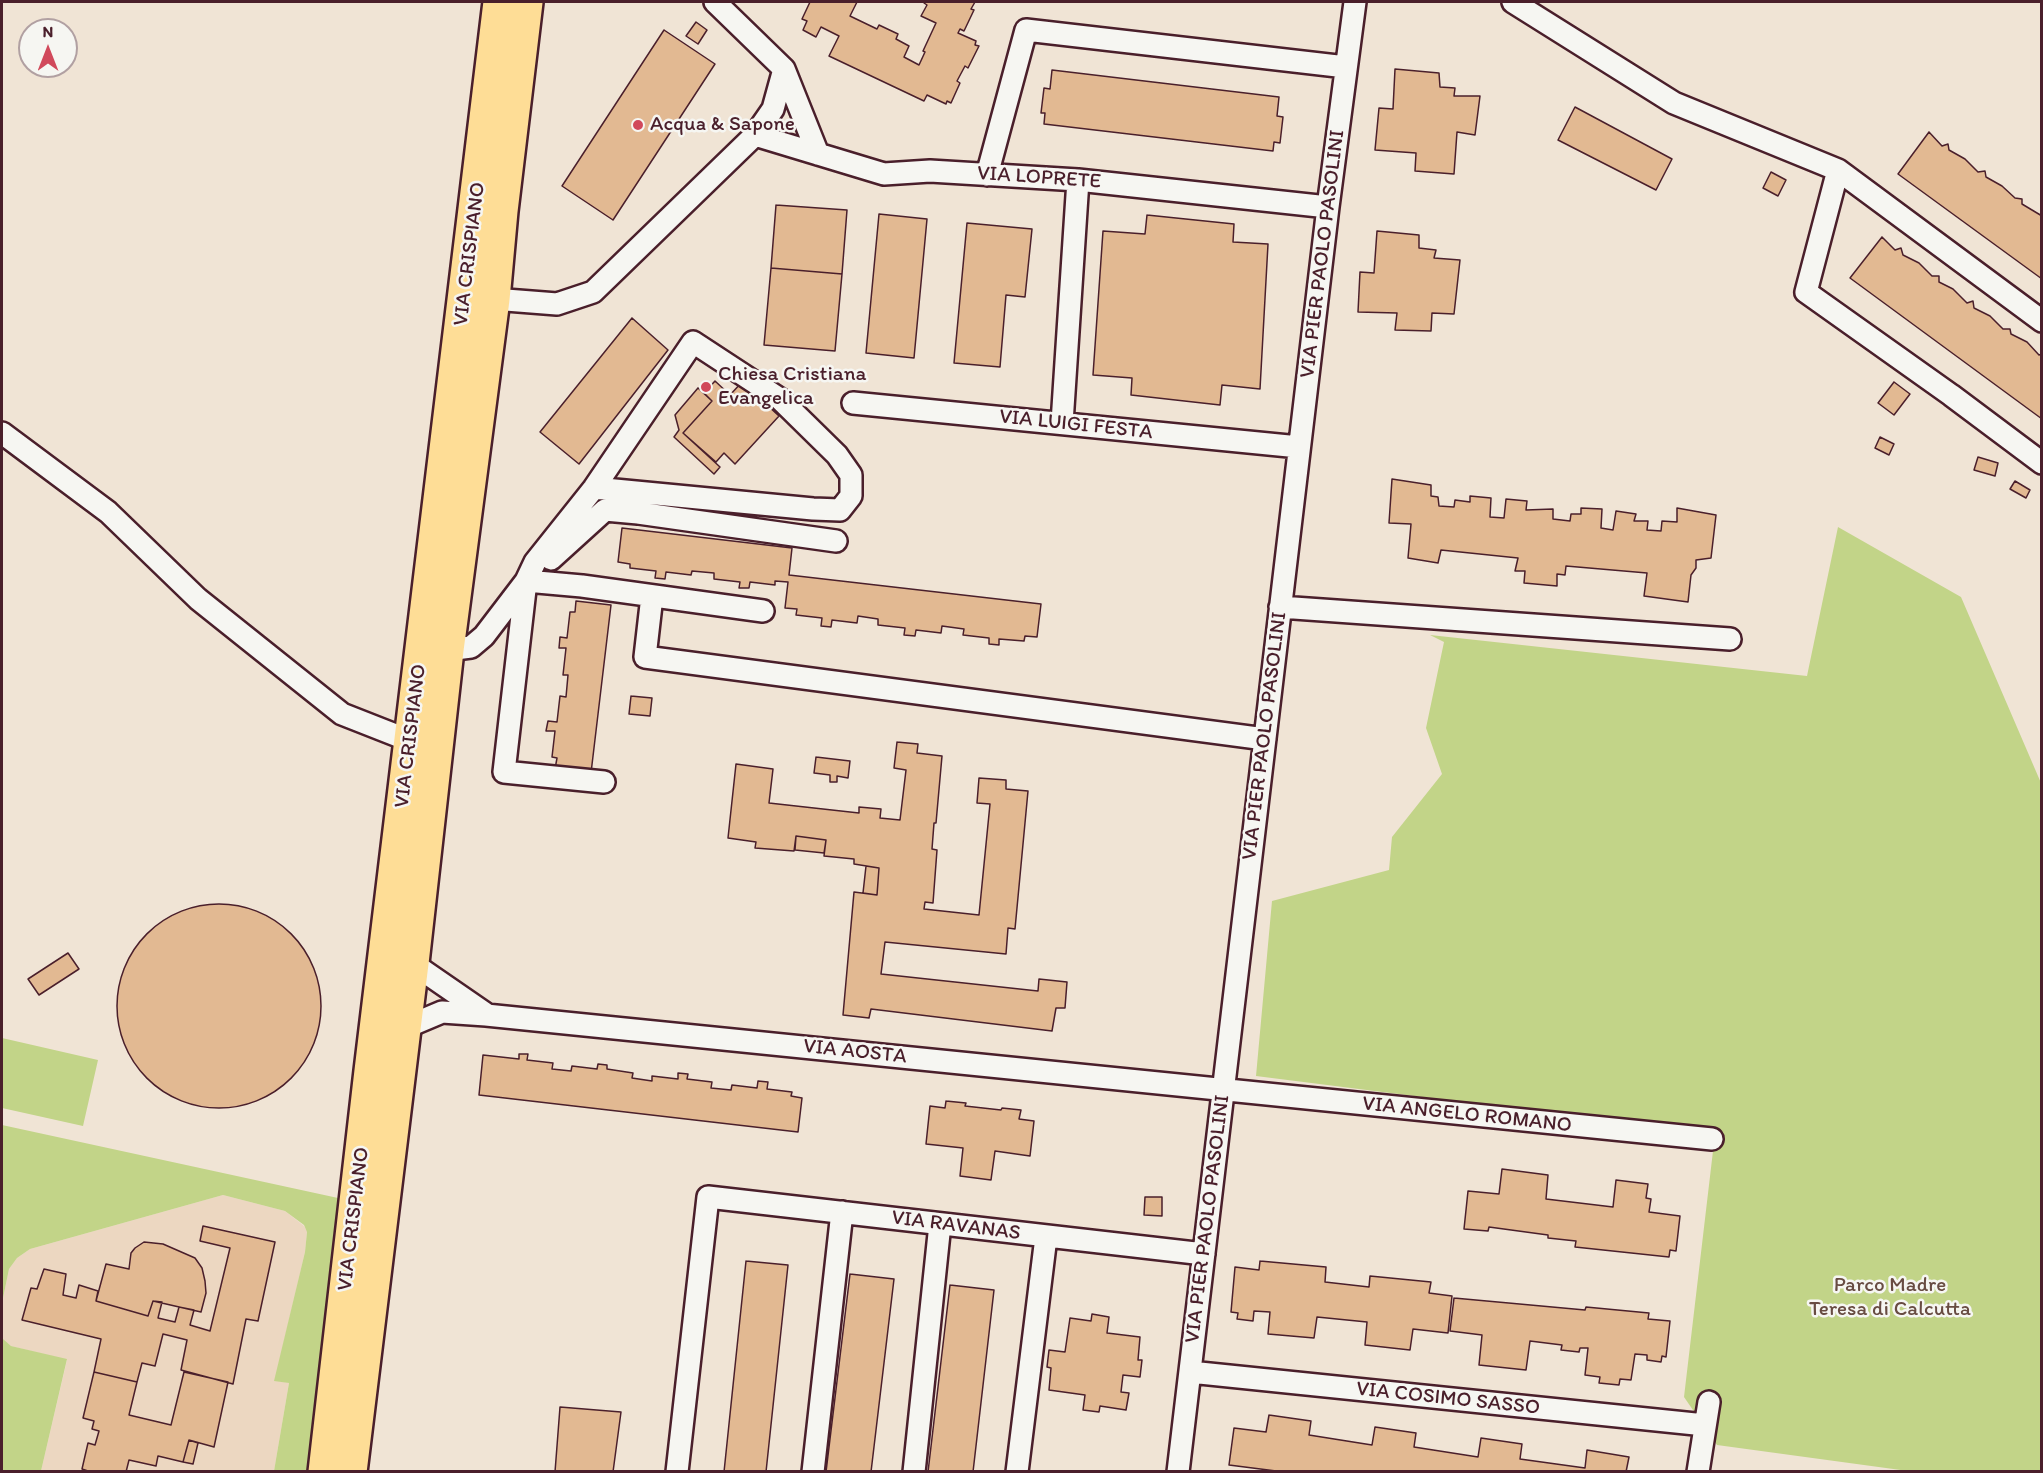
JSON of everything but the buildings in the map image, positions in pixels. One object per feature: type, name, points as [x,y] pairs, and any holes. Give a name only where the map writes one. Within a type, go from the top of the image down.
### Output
[{"type":"main road","name":"VIA CRISPIANO","points":[[325,1472],[500,2]]},
{"type":"main road","name":"VIA CRISPIANO","points":[[350,1472],[412,963],[447,650],[493,298],[526,2]]},
{"type":"street","points":[[715,2],[784,69],[819,154]]},
{"type":"street","name":"VIA PIER PAOLO PASOLINI","points":[[1178,1472],[1299,447],[1355,2]]},
{"type":"street","points":[[1513,2],[1674,104],[1838,170],[2042,321]]},
{"type":"street","points":[[987,175],[1026,30],[1346,67]]},
{"type":"street","name":"VIA CRISPIANO","points":[[493,298],[557,304],[593,292],[755,135],[773,109],[784,69]]},
{"type":"street","name":"VIA LOPRETE","points":[[755,135],[884,174],[930,171],[1078,180],[1328,207]]},
{"type":"street","points":[[1838,170],[1806,292],[1951,395],[2042,464]]},
{"type":"street","points":[[1062,423],[1078,180]]},
{"type":"street","name":"VIA CRISPIANO","points":[[526,581],[535,562],[594,488],[693,342],[780,399],[837,455],[851,475],[851,496],[840,510],[594,488]]},
{"type":"street","name":"VIA LUIGI FESTA","points":[[853,403],[1299,447]]},
{"type":"street","points":[[2,433],[108,512],[198,599],[342,714],[411,739]]},
{"type":"street","name":"VIA CRISPIANO","points":[[447,650],[471,647],[484,636],[526,581],[605,510],[836,541]]},
{"type":"street","points":[[604,782],[504,772],[526,581],[582,586],[763,611]]},
{"type":"street","points":[[652,596],[645,657],[1265,739]]},
{"type":"street","points":[[1280,607],[1730,639]]},
{"type":"street","points":[[412,963],[486,1015]]},
{"type":"street","points":[[404,1028],[442,1012],[486,1015]]},
{"type":"street","name":"VIA AOSTA","points":[[486,1015],[1223,1090]]},
{"type":"street","name":"VIA ANGELO ROMANO","points":[[1223,1090],[1712,1139]]},
{"type":"street","name":"VIA RAVANAS","points":[[677,1472],[708,1197],[1204,1254]]},
{"type":"street","points":[[813,1472],[842,1212]]},
{"type":"street","points":[[914,1472],[940,1224]]},
{"type":"street","points":[[1017,1472],[1046,1237]]},
{"type":"street","name":"VIA COSIMO SASSO","points":[[1190,1372],[1706,1425]]},
{"type":"street","points":[[1698,1472],[1709,1402]]},
{"type":"shaded area","points":[[223,1195],[285,1211],[307,1231],[305,1252],[275,1380],[289,1383],[274,1471],[41,1471],[67,1360],[11,1346],[2,1338],[2,1303],[9,1269],[17,1258],[30,1249]]},
{"type":"green space","name":"Parco Madre Teresa di Calcutta","points":[[1838,527],[1961,597],[2041,783],[2041,1471],[1908,1471],[1717,1445],[1684,1397],[1715,1134],[1256,1076],[1272,901],[1389,870],[1392,837],[1442,774],[1426,728],[1444,642],[1430,635],[1807,676]]},
{"type":"green space","points":[[2,1038],[98,1060],[83,1126],[2,1108]]},
{"type":"green space","points":[[2,1125],[338,1198],[307,1471],[274,1471],[289,1383],[274,1381],[305,1252],[307,1232],[304,1225],[285,1211],[223,1195],[30,1249],[17,1258],[9,1269],[2,1303]]},
{"type":"green space","points":[[2,1338],[11,1346],[67,1359],[41,1471],[2,1471]]},
{"type":"place","name":"Acqua & Sapone","points":[[638,125]]},
{"type":"place","name":"Chiesa Cristiana Evangelica","points":[[706,387]]}]
